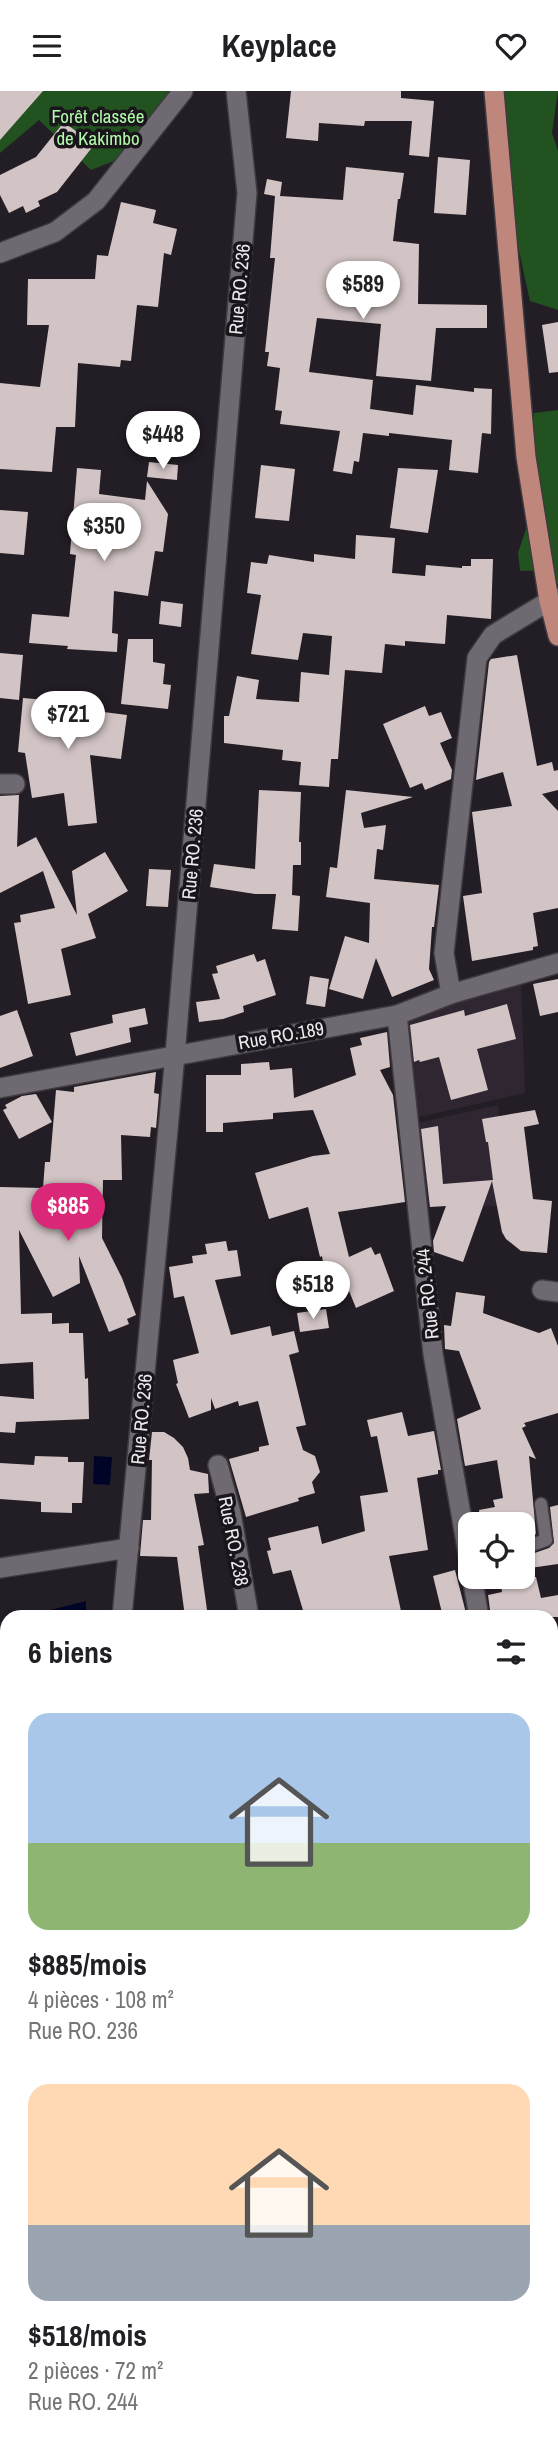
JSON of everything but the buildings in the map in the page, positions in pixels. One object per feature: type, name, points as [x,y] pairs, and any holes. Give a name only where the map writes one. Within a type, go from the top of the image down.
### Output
[{"type":"main road","points":[[494,91],[526,457],[558,636]]},
{"type":"street","points":[[0,253],[55,232],[96,201],[183,91]]},
{"type":"street","name":"Rue RO. 236","points":[[123,1610],[175,1055],[247,193],[236,91]]},
{"type":"street","points":[[451,994],[444,953],[477,658],[493,635],[553,599]]},
{"type":"street","name":"Rue RO.189","points":[[0,1088],[397,1014],[451,994],[558,963]]},
{"type":"street","name":"Rue RO. 244","points":[[397,1014],[433,1354],[461,1512]]},
{"type":"street","name":"Rue RO. 238","points":[[218,1465],[231,1513],[248,1610]]},
{"type":"street","points":[[0,1568],[129,1548]]},
{"type":"street","name":"Rue RO. 244","points":[[475,1589],[478,1610]]},
{"type":"lane","points":[[535,1544],[546,1540],[541,1504]]},
{"type":"shaded area","points":[[521,982],[525,1093],[414,1118],[402,1016]]},
{"type":"shaded area","points":[[498,1105],[505,1206],[429,1207],[417,1123]]},
{"type":"green space","name":"Forêt classée de Kakimbo","points":[[0,91],[171,91],[119,159],[91,170],[39,120],[0,153]]},
{"type":"green space","points":[[484,91],[558,91],[552,133],[558,151],[558,310],[530,301]]},
{"type":"green space","points":[[558,410],[558,585],[542,572],[520,571],[518,553],[538,506],[531,456],[534,413]]},
{"type":"water","points":[[94,1456],[112,1457],[110,1485],[93,1484]]},
{"type":"water","points":[[86,1601],[86,1610],[51,1610]]}]
